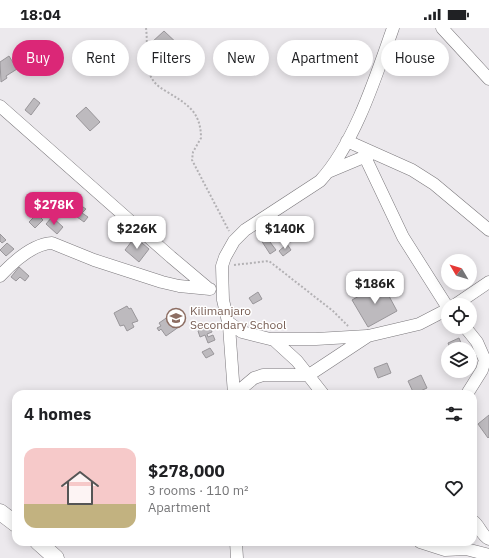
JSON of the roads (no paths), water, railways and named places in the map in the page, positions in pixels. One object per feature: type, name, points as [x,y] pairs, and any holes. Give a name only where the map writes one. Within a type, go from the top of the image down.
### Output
[{"type":"street","points":[[235,390],[228,322],[223,300],[222,266],[229,250],[234,241],[245,230],[320,181],[328,172],[347,141],[394,28]]},
{"type":"street","points":[[442,28],[489,79]]},
{"type":"street","points":[[0,106],[223,300]]},
{"type":"street","points":[[347,141],[370,155],[412,170],[434,184],[489,230]]},
{"type":"street","points":[[328,172],[370,155]]},
{"type":"street","points":[[370,155],[403,237],[441,298]]},
{"type":"street","points":[[0,276],[20,258],[47,243],[52,243],[94,260],[162,282],[179,286],[209,289]]},
{"type":"street","points":[[465,298],[489,282]]},
{"type":"street","points":[[228,322],[242,332],[252,336],[270,339],[316,339],[363,336],[419,324],[441,313]]},
{"type":"street","points":[[470,390],[482,370],[485,360],[477,342],[471,334]]},
{"type":"street","points":[[240,390],[254,378],[263,375],[309,375],[363,336]]},
{"type":"street","points":[[270,339],[290,354],[320,390]]},
{"type":"street","points":[[0,512],[12,521]]},
{"type":"street","points":[[477,524],[480,527],[484,536],[489,539]]},
{"type":"street","points":[[42,546],[56,558]]},
{"type":"street","points":[[236,546],[237,558]]},
{"type":"street","points":[[432,546],[444,550],[466,549],[489,555]]},
{"type":"place","name":"Kilimanjaro Secondary School","points":[[176,318]]}]
